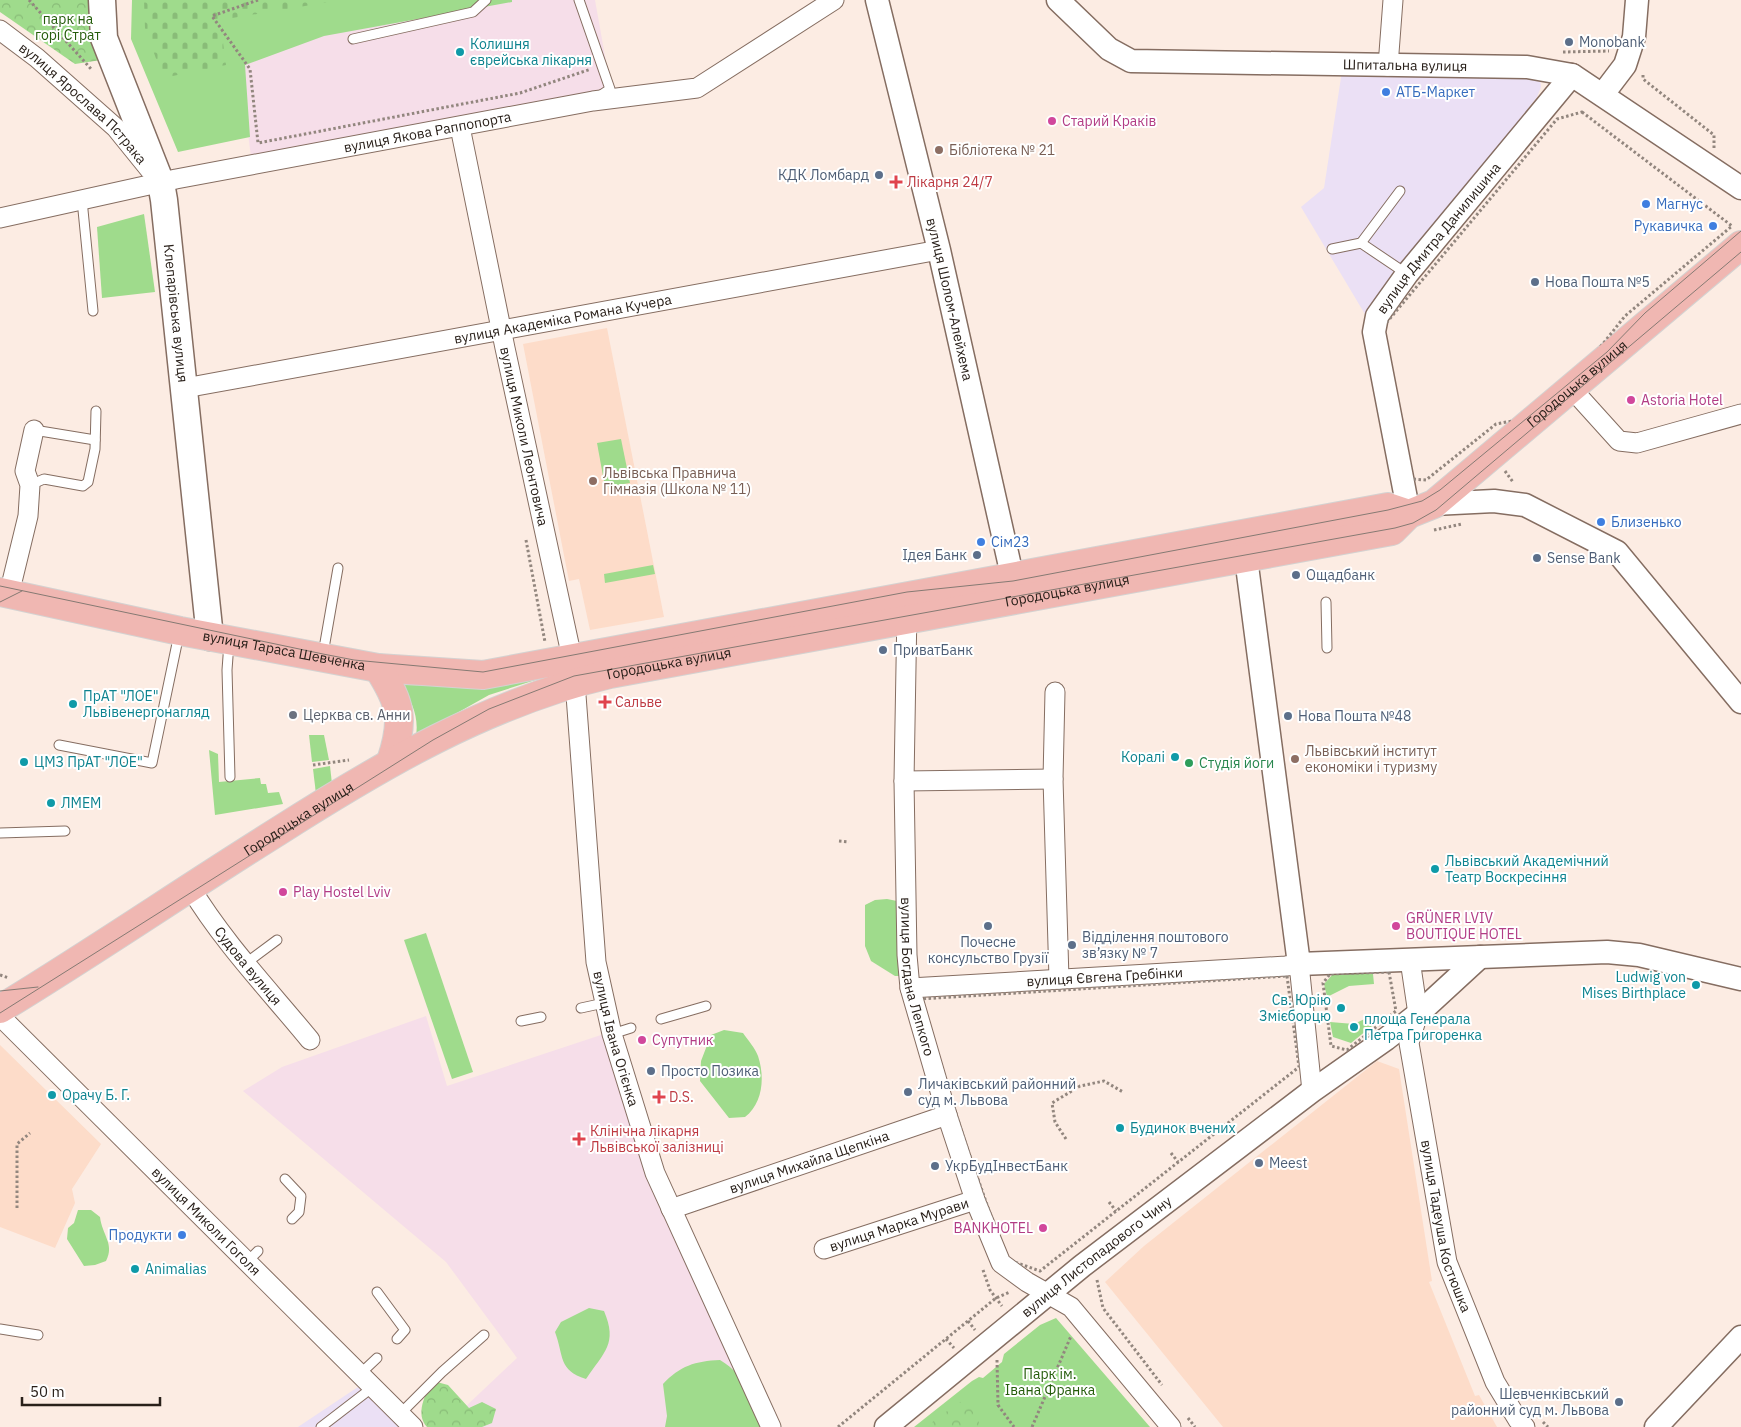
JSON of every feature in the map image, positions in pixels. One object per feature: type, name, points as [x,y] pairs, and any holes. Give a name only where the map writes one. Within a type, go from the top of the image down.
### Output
[{"type":"main road","name":"Клепарівська вулиця","points":[[102,0],[104,38],[161,183],[186,388],[220,638]]},
{"type":"main road","name":"Городоцька вулиця","points":[[0,1009],[391,761],[491,713],[571,658],[907,608],[1244,546],[1388,507],[1409,514],[1434,504],[1572,390],[1741,245]]},
{"type":"main road","name":"вулиця Тараса Шевченка","points":[[8,597],[378,668],[483,675],[571,658]]},
{"type":"main road","points":[[378,668],[393,692],[401,720],[398,739],[391,761]]},
{"type":"street","name":"вулиця Якова Раппопорта","points":[[0,218],[161,183],[460,128],[593,101],[697,88],[834,0]]},
{"type":"street","name":"вулиця Шолом-Алейхема","points":[[878,0],[939,250],[1014,588]]},
{"type":"street","name":"Шпитальна вулиця","points":[[1058,0],[1108,49],[1131,61],[1527,67],[1572,75],[1741,188]]},
{"type":"street","points":[[1388,66],[1393,0]]},
{"type":"street","points":[[1603,94],[1625,65],[1634,37],[1637,0]]},
{"type":"street","name":"вулиця Ярослава Пстрака","points":[[0,30],[37,58],[116,128],[161,183]]},
{"type":"street","name":"вулиця Дмитра Данилишина","points":[[1409,514],[1374,332],[1377,316],[1409,284],[1572,75]]},
{"type":"street","name":"вулиця Миколи Леонтовича","points":[[460,128],[571,658]]},
{"type":"street","name":"вулиця Академіка Романа Кучера","points":[[186,388],[939,250]]},
{"type":"street","points":[[1572,390],[1619,441],[1637,444],[1741,414]]},
{"type":"street","points":[[8,597],[28,516],[30,485],[25,471],[34,430]]},
{"type":"street","points":[[1434,504],[1494,502],[1524,506],[1617,552],[1741,702]]},
{"type":"street","points":[[1244,546],[1293,970],[1312,1091],[1386,1040],[1418,1014],[1480,957]]},
{"type":"street","name":"вулиця Богдана Лепкого","points":[[907,608],[904,781],[910,988],[947,1116],[975,1200],[1001,1263],[1071,1307],[1086,1322],[1171,1427]]},
{"type":"street","name":"вулиця Івана Огієнка","points":[[571,658],[596,962],[612,1034],[655,1173],[772,1427]]},
{"type":"street","points":[[1055,692],[1053,779],[1059,979]]},
{"type":"street","points":[[904,781],[1053,779]]},
{"type":"street","name":"Судова вулиця","points":[[190,887],[202,907],[310,1040]]},
{"type":"street","points":[[1293,970],[1410,960],[1607,952],[1639,955],[1741,979]]},
{"type":"street","points":[[1410,960],[1418,1014]]},
{"type":"street","name":"вулиця Євгена Гребінки","points":[[910,988],[1286,966],[1293,970]]},
{"type":"street","name":"вулиця Тадеуша Костюшка","points":[[1418,1014],[1409,1042],[1447,1262],[1495,1382],[1518,1420],[1534,1424]]},
{"type":"street","name":"вулиця Миколи Гоголя","points":[[0,1016],[253,1256],[366,1381],[406,1421]]},
{"type":"street","name":"вулиця Листопадового Чину","points":[[886,1427],[1082,1266],[1312,1091]]},
{"type":"street","name":"вулиця Михайла Щепкіна","points":[[671,1209],[947,1116]]},
{"type":"street","name":"вулиця Марка Мурави","points":[[824,1249],[975,1200]]},
{"type":"street","points":[[1656,1427],[1741,1338]]},
{"type":"lane","points":[[353,39],[473,12],[486,0]]},
{"type":"lane","points":[[579,0],[610,89],[593,101]]},
{"type":"lane","points":[[1332,249],[1361,243],[1400,191]]},
{"type":"lane","points":[[82,200],[93,311]]},
{"type":"lane","points":[[1361,243],[1409,284]]},
{"type":"lane","points":[[30,485],[44,479],[83,486],[88,482],[95,440],[96,411]]},
{"type":"lane","points":[[34,430],[95,440]]},
{"type":"lane","points":[[322,658],[338,568]]},
{"type":"lane","points":[[1326,602],[1327,648]]},
{"type":"lane","points":[[59,745],[152,763],[180,631]]},
{"type":"lane","points":[[220,638],[226,670],[230,777]]},
{"type":"lane","points":[[0,833],[65,831]]},
{"type":"lane","points":[[246,963],[277,940]]},
{"type":"lane","points":[[581,1008],[604,1002]]},
{"type":"lane","points":[[661,1019],[706,1006]]},
{"type":"lane","points":[[521,1022],[541,1016]]},
{"type":"lane","points":[[612,1034],[631,1028]]},
{"type":"lane","points":[[285,1179],[301,1196],[299,1212],[292,1219]]},
{"type":"lane","points":[[377,1292],[405,1330],[397,1339]]},
{"type":"lane","points":[[0,1329],[38,1335]]},
{"type":"lane","points":[[406,1421],[442,1372],[484,1335]]},
{"type":"lane","points":[[322,1427],[366,1381],[377,1358]]},
{"type":"path","points":[[29,0],[98,77]]},
{"type":"path","points":[[258,0],[212,16],[250,69],[252,102],[258,143],[520,93],[601,66]]},
{"type":"path","points":[[1643,79],[1714,135],[1714,150]]},
{"type":"path","points":[[1609,133],[1687,190]]},
{"type":"path","points":[[1409,284],[1382,328],[1412,479],[1426,480],[1496,424]]},
{"type":"path","points":[[1447,528],[1466,524]]},
{"type":"path","points":[[546,647],[571,658]]},
{"type":"path","points":[[346,718],[351,717]]},
{"type":"path","points":[[313,765],[358,759]]},
{"type":"path","points":[[839,841],[849,842]]},
{"type":"path","points":[[1040,1272],[1299,1067],[1293,970]]},
{"type":"path","points":[[1330,974],[1323,983],[1331,1046],[1347,1050],[1396,1011],[1389,972]]},
{"type":"path","points":[[1066,1139],[1055,1122],[1052,1103],[1080,1086],[1104,1081],[1123,1092]]},
{"type":"path","points":[[17,1208],[17,1144],[30,1133]]},
{"type":"path","points":[[1171,1153],[1178,1162]]},
{"type":"path","points":[[1109,1202],[1116,1211]]},
{"type":"path","points":[[1096,1279],[1103,1308],[1166,1390]]},
{"type":"path","points":[[838,1427],[996,1298],[1017,1290]]},
{"type":"path","points":[[1032,1427],[1071,1335]]},
{"type":"path","points":[[997,1357],[998,1405],[1014,1427]]},
{"type":"path","points":[[1183,1412],[1195,1427]]},
{"type":"path","points":[[1534,1424],[1548,1427]]},
{"type":"shaded area","points":[[464,0],[595,0],[612,95],[251,157],[238,56]]},
{"type":"shaded area","points":[[1342,71],[1532,75],[1540,79],[1541,87],[1537,97],[1371,311],[1369,321],[1301,207],[1324,188]]},
{"type":"shaded area","name":"Львівська Правнича Гімназія (Школа № 11)","points":[[607,328],[664,617],[590,630],[579,579],[569,581],[523,344]]},
{"type":"shaded area","points":[[426,1016],[447,1086],[607,1033],[766,1427],[444,1427],[517,1358],[446,1262],[243,1091],[282,1067]]},
{"type":"shaded area","points":[[0,1045],[101,1144],[72,1189],[75,1203],[55,1248],[0,1227]]},
{"type":"shaded area","points":[[1377,1061],[1399,1069],[1432,1281],[1429,1282],[1475,1396],[1479,1395],[1497,1427],[1223,1427],[1105,1282],[1144,1246]]},
{"type":"shaded area","points":[[358,1387],[399,1427],[298,1427]]},
{"type":"green space","name":"парк на горі Страт","points":[[0,0],[96,0],[101,60],[75,64],[0,12]]},
{"type":"green space","points":[[132,0],[512,0],[512,2],[324,36],[245,65],[250,137],[178,152],[131,39]]},
{"type":"green space","points":[[144,0],[341,0],[220,20],[226,65],[163,78],[145,28]]},
{"type":"green space","points":[[144,214],[155,292],[102,298],[97,227]]},
{"type":"green space","points":[[621,439],[630,483],[605,487],[597,443]]},
{"type":"green space","points":[[653,565],[655,574],[605,583],[604,574]]},
{"type":"green space","points":[[551,675],[489,695],[416,736],[417,729],[414,709],[400,685],[486,686]]},
{"type":"green space","points":[[309,735],[324,735],[329,760],[312,762]]},
{"type":"green space","points":[[209,750],[218,754],[219,782],[260,778],[261,784],[266,784],[268,793],[279,792],[283,804],[215,815]]},
{"type":"green space","points":[[330,766],[332,784],[316,794],[313,769]]},
{"type":"green space","points":[[887,899],[897,901],[903,906],[902,976],[895,976],[871,961],[865,946],[865,905],[875,900]]},
{"type":"green space","points":[[426,933],[473,1072],[452,1079],[404,940]]},
{"type":"green space","points":[[1333,974],[1373,974],[1374,984],[1349,986],[1327,997],[1324,984]]},
{"type":"green space","points":[[1375,1014],[1377,1022],[1351,1043],[1333,1037],[1330,1022],[1354,1024]]},
{"type":"green space","points":[[724,1030],[743,1033],[755,1050],[760,1064],[762,1081],[759,1097],[756,1105],[745,1117],[729,1118],[700,1081],[701,1061],[711,1035]]},
{"type":"green space","points":[[78,1210],[91,1210],[100,1217],[109,1244],[106,1261],[84,1266],[67,1239],[68,1228],[74,1223]]},
{"type":"green space","points":[[589,1308],[604,1311],[610,1332],[607,1347],[586,1379],[566,1367],[555,1332],[561,1322]]},
{"type":"green space","name":"Парк ім. Івана Франка","points":[[1056,1318],[1150,1427],[914,1427],[972,1381],[979,1377],[983,1378],[1002,1362],[1004,1354],[1040,1325]]},
{"type":"green space","points":[[720,1360],[743,1381],[763,1427],[665,1427],[667,1416],[663,1384],[682,1369],[695,1363]]},
{"type":"green space","points":[[433,1381],[448,1385],[469,1408],[482,1402],[496,1409],[492,1423],[482,1427],[427,1427],[423,1422],[422,1404]]},
{"type":"green space","points":[[962,1401],[970,1405],[977,1415],[980,1427],[929,1427],[934,1420]]},
{"type":"tram line","points":[[0,586],[354,660],[483,672],[907,592],[1013,581],[1388,510],[1422,501],[1440,490],[1607,352],[1645,313],[1741,231]]},
{"type":"tram line","points":[[0,1013],[433,740],[489,709],[574,676],[1395,528],[1413,523],[1436,510],[1741,252]]},
{"type":"tram line","points":[[0,602],[22,591]]},
{"type":"tram line","points":[[0,991],[38,987]]},
{"type":"place","name":"Monobank","points":[[1569,42]]},
{"type":"place","name":"Колишня єврейська лікарня","points":[[460,52]]},
{"type":"place","name":"АТБ-Маркет","points":[[1386,92]]},
{"type":"place","name":"Старий Краків","points":[[1052,121]]},
{"type":"place","name":"Бібліотека № 21","points":[[939,150]]},
{"type":"place","name":"КДК Ломбард","points":[[879,175]]},
{"type":"place","name":"Лікарня 24/7","points":[[896,182]]},
{"type":"place","name":"Магнус","points":[[1646,204]]},
{"type":"place","name":"Рукавичка","points":[[1713,226]]},
{"type":"place","name":"Нова Пошта №5","points":[[1535,282]]},
{"type":"place","name":"Astoria Hotel","points":[[1631,400]]},
{"type":"place","name":"Львівська Правнича Гімназія (Школа № 11)","points":[[593,481]]},
{"type":"place","name":"Близенько","points":[[1601,522]]},
{"type":"place","name":"Сім23","points":[[981,542]]},
{"type":"place","name":"Ідея Банк","points":[[977,555]]},
{"type":"place","name":"Sense Bank","points":[[1537,558]]},
{"type":"place","name":"Ощадбанк","points":[[1296,575]]},
{"type":"place","name":"ПриватБанк","points":[[883,650]]},
{"type":"place","name":"Сальве","points":[[605,702]]},
{"type":"place","name":"ПрАТ \"ЛОЕ\" Львівенергонагляд","points":[[73,704]]},
{"type":"place","name":"Церква св. Анни","points":[[293,715]]},
{"type":"place","name":"Нова Пошта №48","points":[[1288,716]]},
{"type":"place","name":"Коралі","points":[[1175,757]]},
{"type":"place","name":"Львівський інститут економіки і туризму","points":[[1295,759]]},
{"type":"place","name":"ЦМЗ ПрАТ \"ЛОЕ\"","points":[[24,762]]},
{"type":"place","name":"Студія йоги","points":[[1189,763]]},
{"type":"place","name":"ЛМЕМ","points":[[51,803]]},
{"type":"place","name":"Львівський Академічний Театр Воскресіння","points":[[1435,869]]},
{"type":"place","name":"Play Hostel Lviv","points":[[283,892]]},
{"type":"place","name":"Почесне консульство Грузії","points":[[988,926]]},
{"type":"place","name":"GRÜNER LVIV BOUTIQUE HOTEL","points":[[1396,926]]},
{"type":"place","name":"Відділення поштового зв’язку № 7","points":[[1072,945]]},
{"type":"place","name":"Ludwig von Mises Birthplace","points":[[1696,985]]},
{"type":"place","name":"Св. Юрію Змієборцю","points":[[1341,1008]]},
{"type":"place","name":"площа Генерала Петра Григоренка","points":[[1354,1027]]},
{"type":"place","name":"Супутник","points":[[642,1040]]},
{"type":"place","name":"Просто Позика","points":[[651,1071]]},
{"type":"place","name":"Личаківський районний суд м. Львова","points":[[908,1092]]},
{"type":"place","name":"Орачу Б. Г.","points":[[52,1095]]},
{"type":"place","name":"D.S.","points":[[659,1097]]},
{"type":"place","name":"Будинок вчених","points":[[1120,1128]]},
{"type":"place","name":"Клінічна лікарня Львівської залізниці","points":[[579,1139]]},
{"type":"place","name":"Meest","points":[[1259,1163]]},
{"type":"place","name":"УкрБудІнвестБанк","points":[[935,1166]]},
{"type":"place","name":"BANKHOTEL","points":[[1043,1228]]},
{"type":"place","name":"Продукти","points":[[182,1235]]},
{"type":"place","name":"Animalias","points":[[135,1269]]},
{"type":"place","name":"Шевченківський районний суд м. Львова","points":[[1619,1402]]}]
